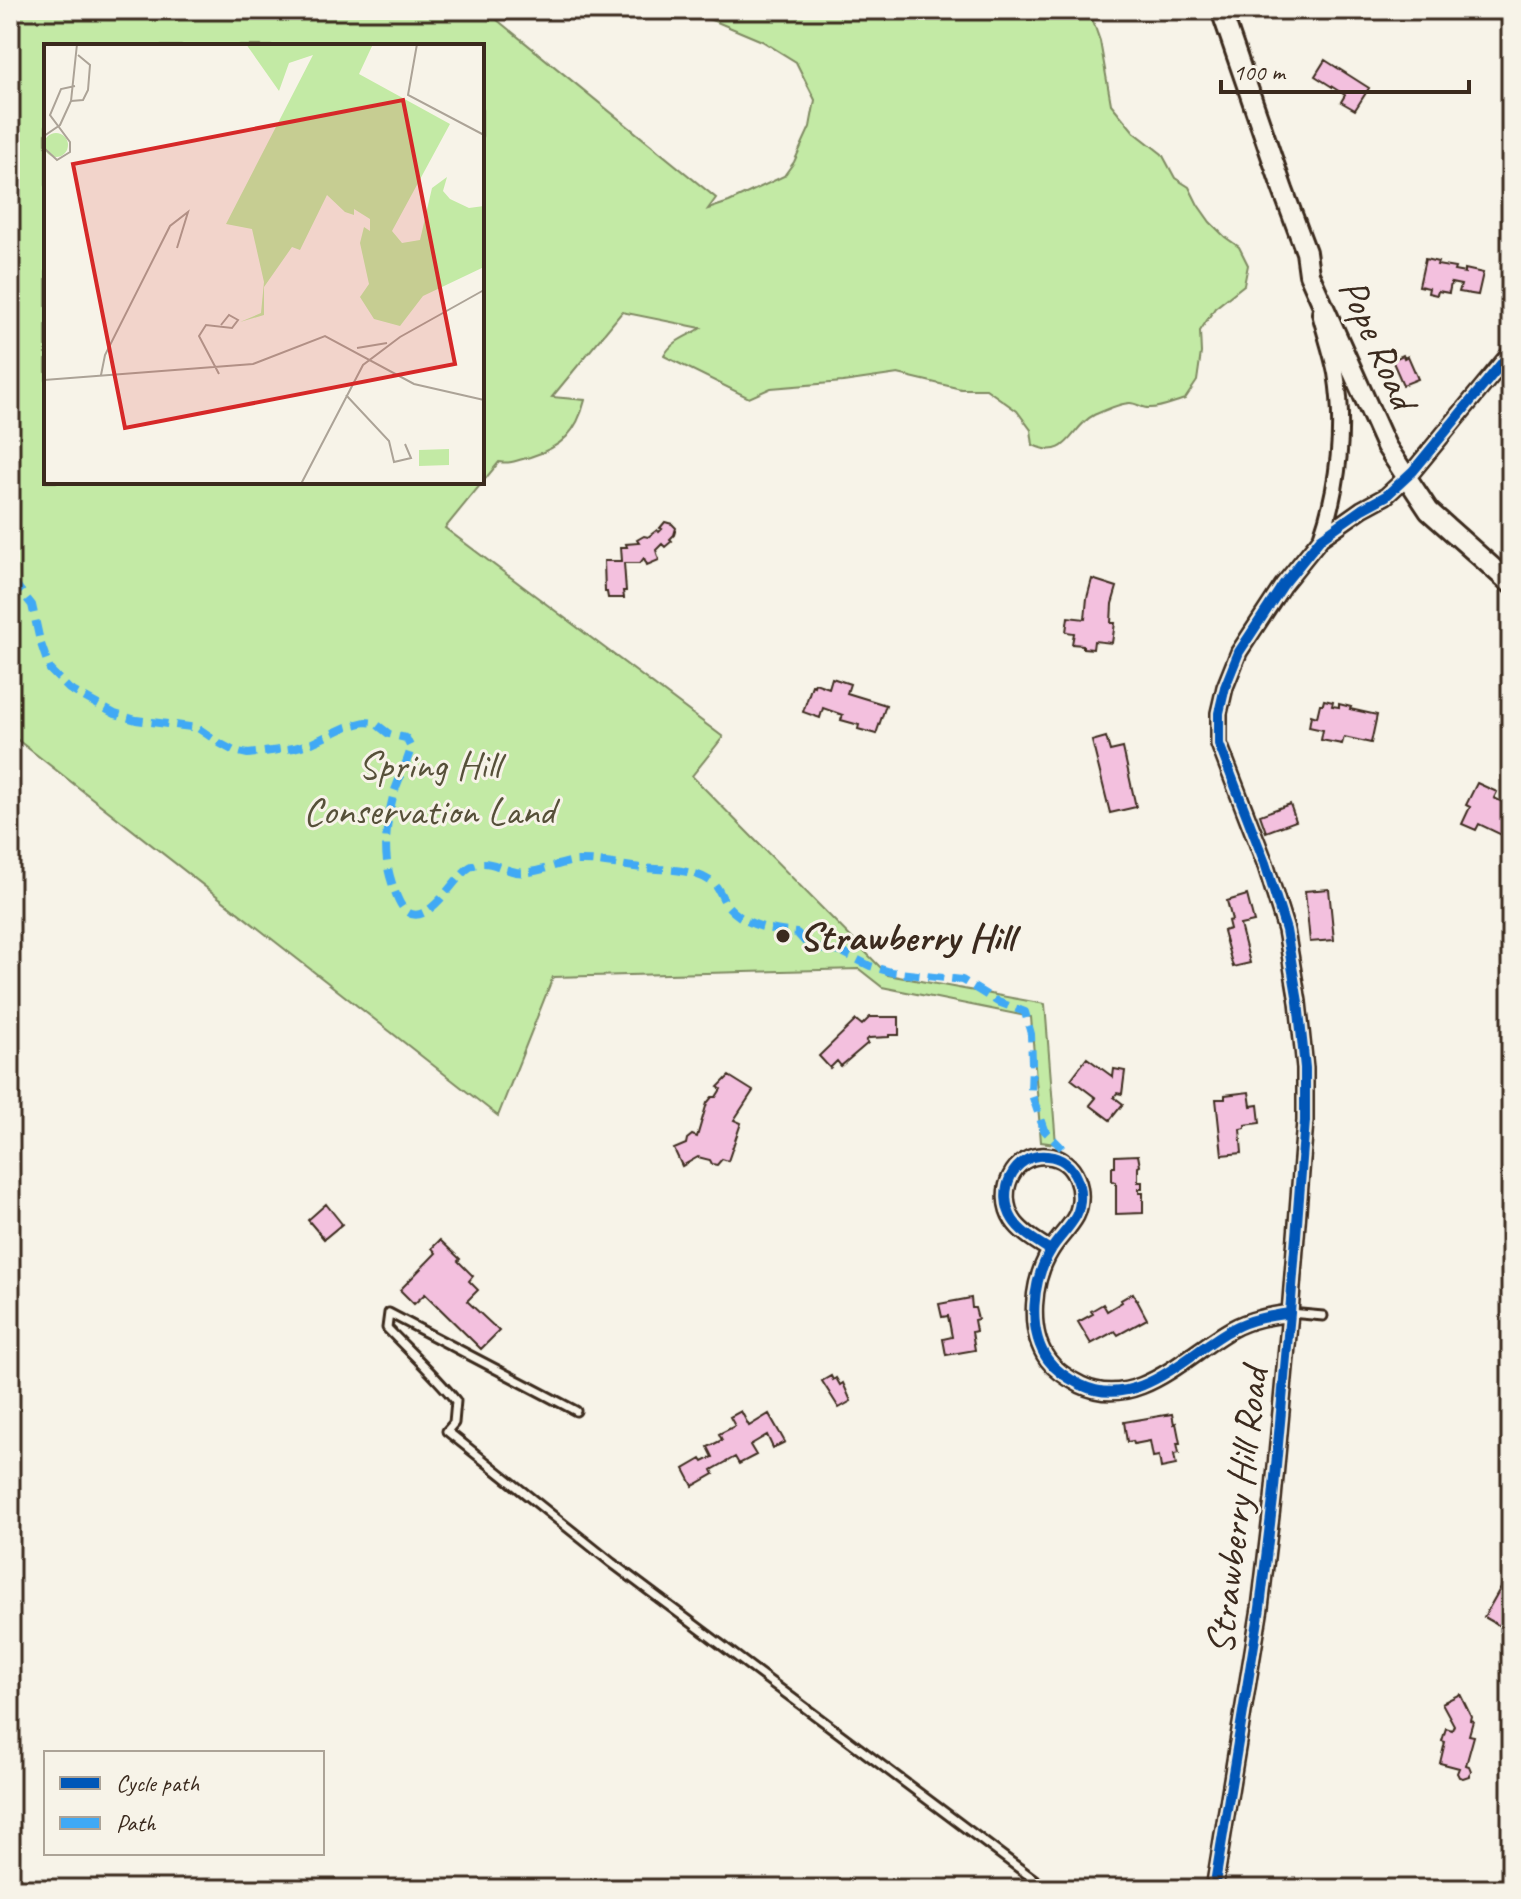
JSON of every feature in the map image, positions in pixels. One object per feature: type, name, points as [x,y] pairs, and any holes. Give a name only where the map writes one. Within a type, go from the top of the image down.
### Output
[{"type":"street","name":"Pope Road","points":[[1221,10],[1306,252],[1335,370],[1341,436],[1330,512],[1321,538]]},
{"type":"street","name":"Pope Road","points":[[1309,274],[1386,446],[1429,511],[1511,584]]},
{"type":"street","name":"Strawberry Hill Road","points":[[1214,1889],[1260,1608],[1273,1499],[1305,1121],[1305,1068],[1286,930],[1265,863],[1219,744],[1219,713],[1239,652],[1283,585],[1321,538],[1386,496],[1407,477],[1511,352]]},
{"type":"street","points":[[1050,1250],[1017,1225],[1011,1217],[1006,1199],[1012,1171],[1025,1160],[1045,1155],[1063,1161],[1074,1172],[1081,1188],[1081,1198],[1076,1216],[1050,1250],[1036,1288],[1036,1337],[1049,1361],[1068,1379],[1091,1390],[1119,1391],[1146,1385],[1235,1327],[1258,1318],[1290,1313]]},
{"type":"lane","points":[[576,1411],[389,1313],[387,1328],[456,1401],[454,1423],[447,1431],[582,1540],[1047,1889]]},
{"type":"lane","points":[[1290,1313],[1323,1316]]},
{"type":"green space","name":"Spring Hill Conservation Land","points":[[10,10],[485,10],[716,198],[708,209],[784,176],[810,127],[815,100],[796,62],[762,41],[681,10],[1089,10],[1100,41],[1111,104],[1134,132],[1162,154],[1175,178],[1189,187],[1210,222],[1239,247],[1248,265],[1244,285],[1215,308],[1200,331],[1197,381],[1185,399],[1152,408],[1121,404],[1086,420],[1062,446],[1045,449],[1033,445],[1031,430],[1017,411],[986,389],[961,389],[898,374],[771,388],[749,398],[664,356],[676,342],[701,328],[622,312],[552,397],[585,400],[573,429],[559,443],[541,453],[499,462],[484,480],[484,44],[44,44],[44,484],[481,484],[445,528],[723,737],[692,776],[888,975],[1045,1004],[1056,1144],[1041,1142],[1031,1017],[882,987],[859,969],[553,977],[498,1116],[10,734]]},
{"type":"building","points":[[1325,60],[1369,88],[1355,110],[1341,102],[1345,95],[1315,76]]},
{"type":"building","points":[[1425,259],[1455,268],[1454,271],[1465,273],[1465,269],[1483,273],[1478,295],[1459,292],[1461,285],[1451,283],[1449,293],[1428,293],[1429,288],[1419,286]]},
{"type":"building","points":[[1403,355],[1404,358],[1408,356],[1418,379],[1403,385],[1392,360]]},
{"type":"building","points":[[665,522],[676,528],[670,539],[672,541],[656,550],[659,560],[647,565],[644,558],[640,563],[624,563],[624,598],[608,598],[604,561],[622,561],[621,547],[639,543],[637,540],[644,536],[648,537],[657,530],[659,532]]},
{"type":"building","points":[[1092,579],[1117,587],[1112,604],[1111,623],[1115,623],[1112,643],[1094,641],[1093,649],[1072,644],[1074,633],[1066,632],[1068,617],[1085,619]]},
{"type":"building","points":[[832,678],[850,684],[847,693],[886,705],[876,734],[858,729],[859,725],[841,720],[843,715],[823,708],[820,718],[803,712],[812,685],[815,683],[829,688]]},
{"type":"building","points":[[1324,700],[1333,702],[1332,706],[1339,707],[1339,704],[1377,715],[1371,743],[1344,737],[1342,744],[1321,740],[1323,730],[1309,727],[1311,715],[1317,717]]},
{"type":"building","points":[[1106,737],[1110,751],[1123,748],[1136,807],[1110,813],[1092,741]]},
{"type":"building","points":[[1477,783],[1497,792],[1494,798],[1511,806],[1508,838],[1479,824],[1476,830],[1462,824],[1470,807],[1466,805]]},
{"type":"building","points":[[1290,804],[1296,821],[1266,832],[1260,815]]},
{"type":"building","points":[[1329,889],[1334,940],[1310,942],[1305,891]]},
{"type":"building","points":[[1247,895],[1254,922],[1240,925],[1250,963],[1233,967],[1223,931],[1230,929],[1228,921],[1232,920],[1227,901]]},
{"type":"building","points":[[870,1017],[899,1017],[899,1035],[869,1038],[868,1043],[841,1066],[837,1061],[830,1068],[819,1056],[856,1020],[862,1025]]},
{"type":"building","points":[[1087,1058],[1113,1077],[1114,1069],[1125,1071],[1122,1094],[1117,1093],[1114,1097],[1123,1104],[1110,1120],[1090,1105],[1096,1098],[1071,1079]]},
{"type":"building","points":[[729,1076],[753,1091],[734,1120],[741,1123],[728,1161],[722,1159],[717,1165],[698,1157],[682,1166],[674,1149],[686,1144],[692,1135],[697,1137],[707,1103],[716,1097],[721,1089],[718,1087]]},
{"type":"building","points":[[1249,1092],[1251,1106],[1258,1105],[1260,1123],[1240,1129],[1242,1153],[1222,1155],[1216,1099]]},
{"type":"building","points":[[1138,1155],[1143,1213],[1116,1214],[1116,1182],[1112,1181],[1115,1156]]},
{"type":"building","points":[[326,1204],[342,1224],[324,1239],[308,1220]]},
{"type":"building","points":[[440,1240],[473,1276],[469,1281],[478,1290],[467,1301],[499,1331],[481,1349],[425,1294],[414,1304],[400,1290],[436,1253],[432,1248]]},
{"type":"building","points":[[1133,1293],[1147,1319],[1118,1335],[1115,1331],[1091,1344],[1078,1322],[1103,1304],[1107,1311]]},
{"type":"building","points":[[971,1298],[978,1319],[974,1320],[976,1331],[972,1332],[975,1350],[946,1355],[943,1339],[952,1337],[948,1316],[942,1317],[939,1304]]},
{"type":"building","points":[[831,1376],[840,1385],[843,1383],[851,1401],[839,1408],[822,1381]]},
{"type":"building","points":[[741,1411],[749,1426],[769,1414],[785,1442],[773,1448],[767,1435],[750,1445],[756,1455],[739,1464],[735,1457],[693,1486],[684,1469],[701,1459],[703,1462],[713,1457],[708,1447],[722,1440],[719,1434],[735,1426],[730,1417]]},
{"type":"building","points":[[1172,1414],[1180,1443],[1177,1443],[1179,1453],[1174,1454],[1176,1465],[1161,1468],[1159,1456],[1153,1457],[1150,1441],[1127,1442],[1124,1422]]},
{"type":"building","points":[[1507,1584],[1511,1586],[1511,1618],[1505,1629],[1484,1617],[1501,1587],[1504,1589]]},
{"type":"building","points":[[1460,1694],[1473,1721],[1469,1735],[1474,1736],[1466,1765],[1471,1771],[1469,1776],[1463,1778],[1457,1773],[1459,1768],[1440,1763],[1446,1728],[1452,1730],[1454,1725],[1442,1703]]},
{"type":"marked path","points":[[10,584],[16,585],[32,605],[50,670],[69,689],[115,714],[136,720],[198,728],[234,751],[248,754],[294,748],[365,722],[375,723],[389,734],[406,738],[411,748],[391,804],[386,850],[397,898],[413,915],[431,908],[464,872],[482,863],[516,872],[576,861],[679,871],[713,883],[726,904],[750,922],[797,933],[807,944],[842,952],[891,972],[962,980],[998,1002],[1025,1012],[1031,1034],[1031,1092],[1044,1130],[1062,1148]]},
{"type":"cycle path","points":[[1214,1889],[1260,1608],[1273,1499],[1305,1121],[1305,1068],[1286,930],[1265,863],[1219,744],[1219,713],[1239,652],[1283,585],[1321,538],[1386,496],[1413,471],[1511,352]]},
{"type":"cycle path","points":[[1050,1250],[1016,1225],[1006,1198],[1010,1177],[1016,1168],[1035,1157],[1047,1156],[1065,1163],[1076,1178],[1080,1197],[1076,1216],[1051,1250],[1040,1276],[1034,1305],[1037,1335],[1048,1360],[1059,1371],[1081,1385],[1102,1391],[1122,1391],[1142,1385],[1239,1326],[1260,1318],[1290,1313]]},
{"type":"place","name":"Strawberry Hill","points":[[783,936]]}]
